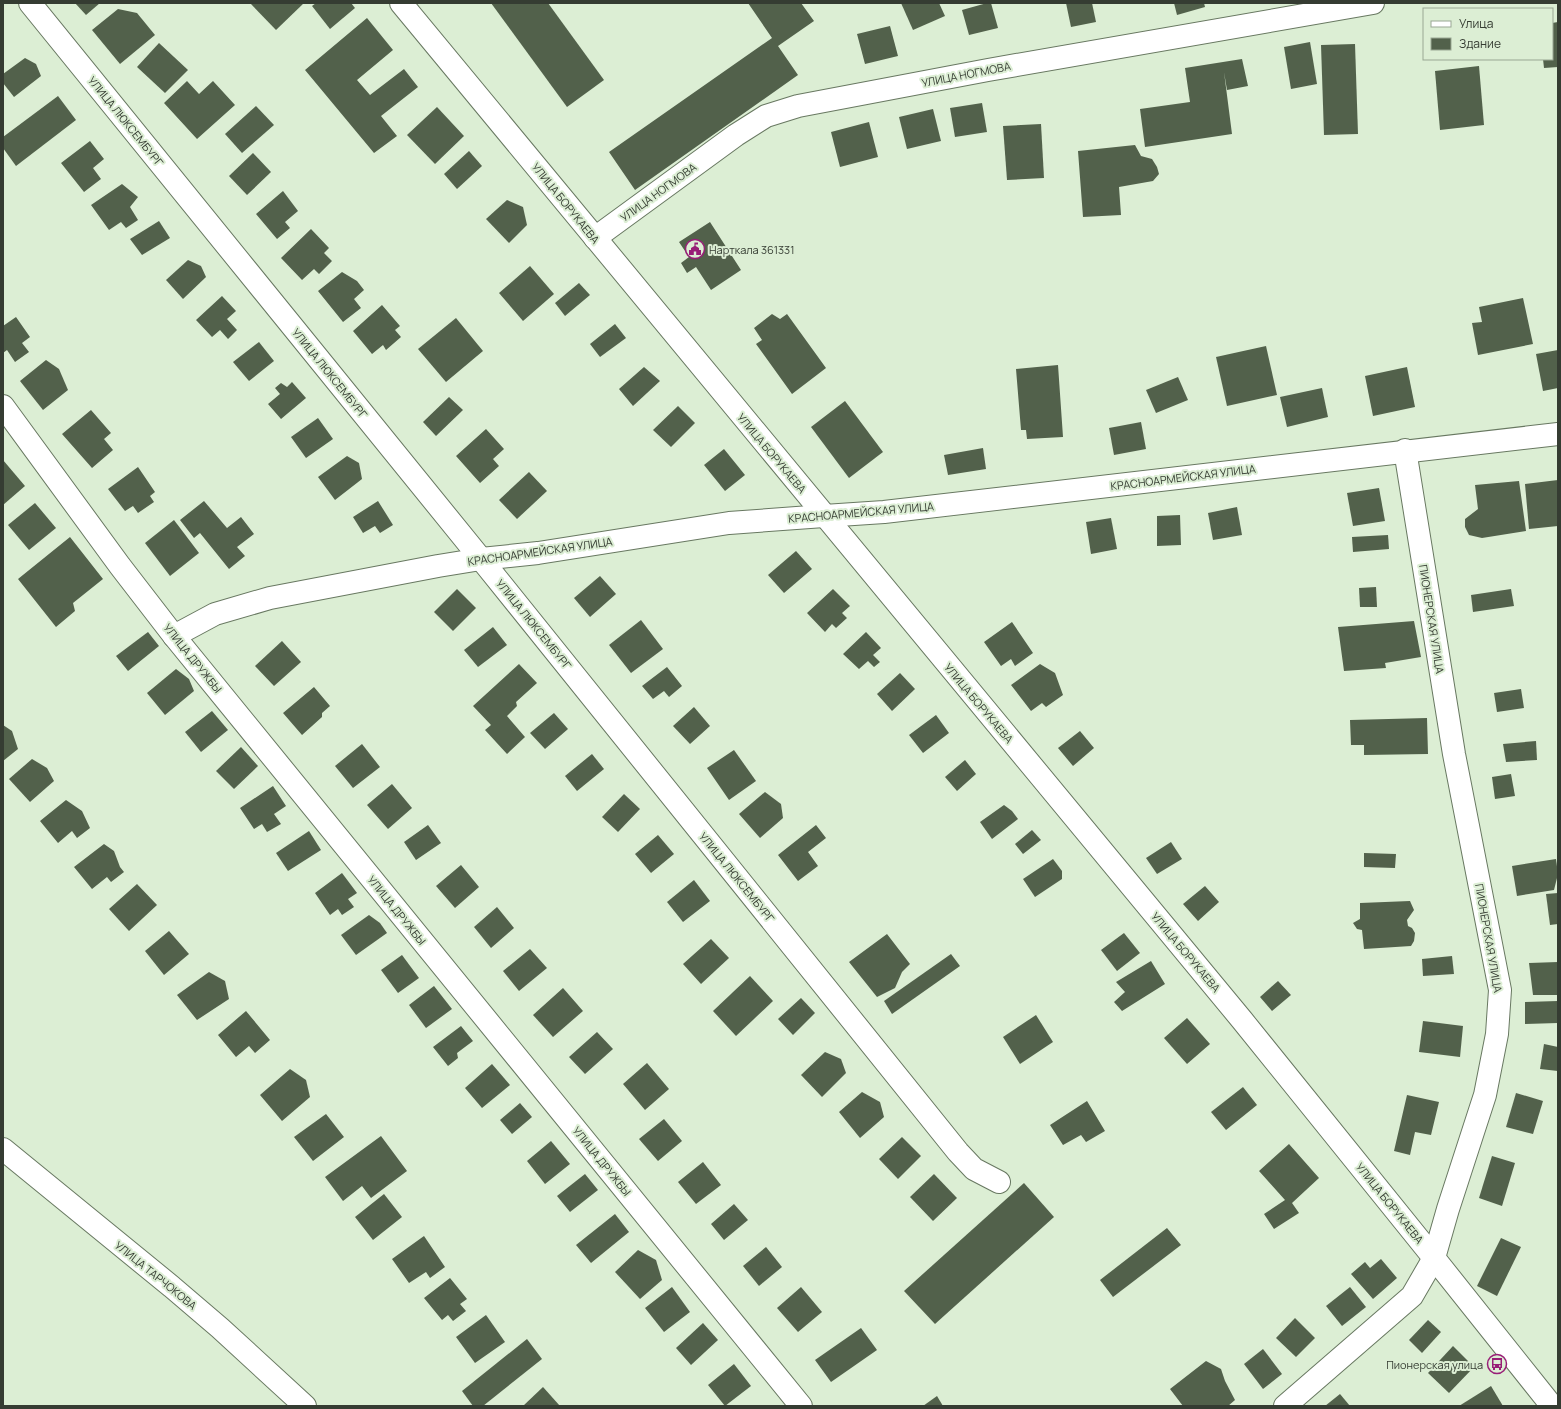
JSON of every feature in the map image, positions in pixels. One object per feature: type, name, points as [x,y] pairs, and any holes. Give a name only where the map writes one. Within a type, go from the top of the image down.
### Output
[{"type":"street","name":"УЛИЦА ЛЮКСЕМБУРГ","points":[[30,3],[482,559],[958,1152],[974,1169],[998,1182]]},
{"type":"street","name":"УЛИЦА БОРУКАЕВА","points":[[401,3],[1242,1020],[1552,1406]]},
{"type":"street","name":"УЛИЦА НОГМОВА","points":[[595,238],[736,135],[766,116],[798,106],[988,70],[1373,3]]},
{"type":"street","name":"УЛИЦА ДРУЖБЫ","points":[[3,406],[120,566],[174,636],[801,1406]]},
{"type":"street","name":"КРАСНОАРМЕЙСКАЯ УЛИЦА","points":[[174,636],[215,614],[270,598],[482,559],[538,553],[730,523],[884,512],[1405,450],[1558,434]]},
{"type":"street","name":"ПИОНЕРСКАЯ УЛИЦА","points":[[1285,1406],[1412,1296],[1434,1258],[1448,1209],[1485,1095],[1497,1034],[1500,990],[1454,754],[1405,450]]},
{"type":"street","name":"УЛИЦА ТАРЧОКОВА","points":[[3,1150],[172,1287],[220,1328],[305,1406]]},
{"type":"building","points":[[75,3],[100,3],[86,15]]},
{"type":"building","points":[[250,3],[304,3],[276,30]]},
{"type":"building","points":[[316,3],[351,3],[355,8],[330,29],[312,6]]},
{"type":"building","points":[[491,3],[548,3],[604,80],[567,107]]},
{"type":"building","points":[[748,3],[801,3],[814,21],[778,46],[798,75],[635,190],[609,152],[772,38]]},
{"type":"building","points":[[901,3],[939,3],[945,16],[913,30]]},
{"type":"building","points":[[991,3],[998,28],[969,35],[962,10]]},
{"type":"building","points":[[1066,3],[1092,3],[1096,22],[1071,27]]},
{"type":"building","points":[[1174,3],[1204,3],[1205,7],[1177,15]]},
{"type":"building","points":[[118,9],[137,13],[155,35],[120,64],[92,30]]},
{"type":"building","points":[[367,18],[393,50],[357,80],[370,95],[404,69],[418,87],[381,116],[397,136],[374,153],[305,70]]},
{"type":"building","points":[[1558,22],[1558,67],[1544,68],[1543,60],[1553,60],[1553,23]]},
{"type":"building","points":[[890,26],[898,56],[865,64],[857,34]]},
{"type":"building","points":[[1310,42],[1317,84],[1291,89],[1284,47]]},
{"type":"building","points":[[159,43],[188,70],[165,93],[137,67]]},
{"type":"building","points":[[1355,44],[1358,134],[1324,135],[1321,45]]},
{"type":"building","points":[[25,58],[36,64],[41,76],[14,97],[3,83],[3,74]]},
{"type":"building","points":[[1242,59],[1248,86],[1227,90],[1224,72],[1232,134],[1145,147],[1140,109],[1190,102],[1185,68]]},
{"type":"building","points":[[1479,66],[1484,125],[1440,130],[1435,71]]},
{"type":"building","points":[[187,81],[199,94],[213,81],[235,105],[197,139],[164,103]]},
{"type":"building","points":[[58,96],[76,120],[16,166],[3,148],[3,137]]},
{"type":"building","points":[[982,103],[987,132],[955,137],[950,108]]},
{"type":"building","points":[[256,106],[274,125],[242,153],[225,134]]},
{"type":"building","points":[[437,107],[464,136],[435,164],[407,135]]},
{"type":"building","points":[[933,109],[941,141],[907,149],[899,117]]},
{"type":"building","points":[[869,122],[878,157],[840,167],[831,132]]},
{"type":"building","points":[[1041,124],[1044,178],[1007,180],[1003,126]]},
{"type":"building","points":[[90,141],[104,159],[93,168],[101,179],[84,192],[61,163]]},
{"type":"building","points":[[1135,145],[1141,156],[1152,159],[1159,174],[1153,181],[1119,187],[1121,215],[1083,217],[1078,151]]},
{"type":"building","points":[[469,151],[482,166],[457,189],[444,174]]},
{"type":"building","points":[[253,153],[271,172],[247,195],[229,176]]},
{"type":"building","points":[[122,184],[138,197],[130,207],[138,220],[126,228],[121,222],[109,230],[91,205]]},
{"type":"building","points":[[283,191],[298,211],[285,222],[290,228],[277,239],[256,214]]},
{"type":"building","points":[[507,200],[523,207],[527,225],[509,243],[486,219]]},
{"type":"building","points":[[159,221],[170,238],[142,255],[130,239]]},
{"type":"building","points":[[710,222],[741,270],[711,290],[696,267],[687,273],[681,263],[689,257],[679,242]]},
{"type":"building","points":[[311,229],[329,248],[324,253],[332,261],[319,274],[314,269],[302,280],[281,258]]},
{"type":"building","points":[[188,260],[201,266],[206,277],[183,299],[166,280]]},
{"type":"building","points":[[530,266],[554,294],[523,321],[499,293]]},
{"type":"building","points":[[342,272],[357,281],[364,290],[354,299],[361,308],[343,322],[318,291]]},
{"type":"building","points":[[579,283],[590,295],[565,316],[555,303]]},
{"type":"building","points":[[222,296],[236,311],[227,319],[237,330],[228,339],[220,330],[212,337],[196,320]]},
{"type":"building","points":[[1523,298],[1533,344],[1478,355],[1472,323],[1482,322],[1479,307]]},
{"type":"building","points":[[382,305],[400,326],[395,330],[401,337],[386,350],[383,345],[372,354],[353,331]]},
{"type":"building","points":[[772,314],[780,319],[787,314],[826,368],[792,394],[756,344],[762,340],[754,328]]},
{"type":"building","points":[[16,317],[30,337],[22,343],[29,352],[15,362],[7,350],[3,353],[3,326]]},
{"type":"building","points":[[456,318],[483,351],[446,382],[418,349]]},
{"type":"building","points":[[615,324],[626,338],[600,357],[590,344]]},
{"type":"building","points":[[259,342],[274,361],[249,381],[233,362]]},
{"type":"building","points":[[1266,346],[1277,395],[1227,406],[1216,357]]},
{"type":"building","points":[[1558,350],[1558,388],[1543,391],[1536,354]]},
{"type":"building","points":[[46,360],[59,369],[68,390],[43,410],[20,381]]},
{"type":"building","points":[[1058,365],[1063,437],[1027,439],[1026,430],[1021,430],[1016,369]]},
{"type":"building","points":[[644,367],[660,381],[633,406],[619,389]]},
{"type":"building","points":[[1407,367],[1415,407],[1373,416],[1365,376]]},
{"type":"building","points":[[1178,377],[1188,400],[1156,413],[1146,390]]},
{"type":"building","points":[[292,382],[306,398],[281,419],[268,404],[280,394],[275,388],[281,383],[287,387]]},
{"type":"building","points":[[1322,388],[1328,417],[1287,427],[1280,397]]},
{"type":"building","points":[[449,397],[463,410],[436,436],[423,422]]},
{"type":"building","points":[[845,401],[883,452],[849,478],[811,427]]},
{"type":"building","points":[[678,406],[695,423],[671,447],[653,430]]},
{"type":"building","points":[[91,410],[111,433],[104,439],[113,450],[92,468],[62,434]]},
{"type":"building","points":[[318,418],[333,439],[306,458],[291,437]]},
{"type":"building","points":[[1141,422],[1146,449],[1114,455],[1109,428]]},
{"type":"building","points":[[486,429],[504,449],[493,459],[499,466],[480,483],[456,456]]},
{"type":"building","points":[[983,448],[986,469],[948,475],[944,455]]},
{"type":"building","points":[[724,449],[745,475],[725,491],[704,465]]},
{"type":"building","points":[[347,456],[359,463],[362,479],[335,500],[318,477]]},
{"type":"building","points":[[3,460],[25,486],[3,505]]},
{"type":"building","points":[[138,467],[155,492],[150,496],[154,502],[138,513],[133,506],[125,511],[108,489]]},
{"type":"building","points":[[529,472],[547,491],[517,519],[499,500]]},
{"type":"building","points":[[1558,480],[1558,526],[1529,529],[1525,484]]},
{"type":"building","points":[[1519,481],[1526,531],[1482,538],[1469,535],[1465,527],[1465,519],[1478,509],[1475,485]]},
{"type":"building","points":[[1379,488],[1385,521],[1353,526],[1347,493]]},
{"type":"building","points":[[204,501],[227,528],[241,517],[254,534],[237,547],[245,556],[229,569],[200,533],[194,538],[180,520]]},
{"type":"building","points":[[378,501],[393,525],[380,533],[375,526],[363,533],[353,517]]},
{"type":"building","points":[[35,503],[56,528],[29,550],[8,525]]},
{"type":"building","points":[[1237,507],[1242,535],[1213,540],[1208,513]]},
{"type":"building","points":[[1180,515],[1181,545],[1157,546],[1157,516]]},
{"type":"building","points":[[1111,518],[1117,549],[1091,554],[1086,522]]},
{"type":"building","points":[[174,520],[199,553],[170,576],[145,543]]},
{"type":"building","points":[[1388,535],[1389,549],[1353,552],[1352,537]]},
{"type":"building","points":[[70,537],[103,579],[73,603],[75,611],[56,627],[18,579]]},
{"type":"building","points":[[796,551],[812,569],[784,593],[768,575]]},
{"type":"building","points":[[600,576],[616,594],[590,617],[574,598]]},
{"type":"building","points":[[1376,587],[1377,607],[1360,607],[1359,588]]},
{"type":"building","points":[[457,589],[476,608],[453,631],[434,612]]},
{"type":"building","points":[[833,589],[850,606],[842,613],[847,618],[836,628],[832,624],[825,632],[807,613]]},
{"type":"building","points":[[1511,589],[1514,606],[1473,612],[1471,595]]},
{"type":"building","points":[[641,620],[663,649],[631,673],[609,645]]},
{"type":"building","points":[[1414,621],[1421,657],[1385,663],[1386,668],[1344,671],[1338,627]]},
{"type":"building","points":[[1012,622],[1033,653],[1015,666],[1011,659],[1001,666],[984,642]]},
{"type":"building","points":[[493,627],[507,645],[478,667],[464,650]]},
{"type":"building","points":[[148,632],[159,646],[128,671],[116,656]]},
{"type":"building","points":[[866,632],[881,648],[873,655],[880,662],[874,667],[868,661],[859,669],[843,654]]},
{"type":"building","points":[[282,641],[301,662],[274,686],[255,666]]},
{"type":"building","points":[[519,664],[537,683],[516,702],[517,706],[507,716],[525,737],[507,754],[485,730],[491,725],[473,706]]},
{"type":"building","points":[[1040,664],[1055,673],[1063,695],[1046,707],[1042,703],[1031,711],[1011,685]]},
{"type":"building","points":[[667,667],[682,686],[669,697],[664,691],[653,699],[642,686]]},
{"type":"building","points":[[176,669],[189,679],[194,691],[165,715],[147,693]]},
{"type":"building","points":[[900,673],[915,689],[892,711],[877,694]]},
{"type":"building","points":[[314,687],[330,706],[322,713],[322,717],[302,735],[283,713]]},
{"type":"building","points":[[1521,689],[1524,708],[1497,712],[1494,693]]},
{"type":"building","points":[[694,707],[710,726],[690,744],[673,726]]},
{"type":"building","points":[[212,711],[228,730],[201,752],[185,732]]},
{"type":"building","points":[[554,713],[568,729],[545,749],[530,733]]},
{"type":"building","points":[[936,715],[949,733],[923,753],[909,735]]},
{"type":"building","points":[[1427,718],[1428,754],[1364,755],[1364,745],[1351,745],[1350,720]]},
{"type":"building","points":[[3,725],[12,731],[18,749],[3,761]]},
{"type":"building","points":[[1080,731],[1094,748],[1073,766],[1058,748]]},
{"type":"building","points":[[1536,741],[1537,760],[1506,762],[1503,744]]},
{"type":"building","points":[[362,744],[380,767],[353,788],[335,766]]},
{"type":"building","points":[[241,747],[258,766],[234,789],[216,771]]},
{"type":"building","points":[[734,750],[756,781],[729,800],[707,768]]},
{"type":"building","points":[[592,754],[604,769],[577,791],[565,776]]},
{"type":"building","points":[[32,759],[47,768],[54,781],[30,802],[9,779]]},
{"type":"building","points":[[965,760],[976,774],[957,791],[945,777]]},
{"type":"building","points":[[1511,774],[1515,796],[1495,799],[1492,777]]},
{"type":"building","points":[[392,784],[412,808],[388,829],[367,805]]},
{"type":"building","points":[[273,786],[286,806],[274,814],[281,824],[267,832],[262,824],[254,829],[240,808]]},
{"type":"building","points":[[765,792],[781,804],[783,818],[760,838],[739,814]]},
{"type":"building","points":[[624,794],[640,809],[618,832],[602,817]]},
{"type":"building","points":[[66,800],[82,811],[90,828],[77,838],[72,831],[58,843],[40,821]]},
{"type":"building","points":[[1004,805],[1012,811],[1018,819],[992,839],[980,822]]},
{"type":"building","points":[[428,825],[441,843],[416,860],[404,842]]},
{"type":"building","points":[[816,825],[826,838],[808,852],[818,866],[798,881],[778,855]]},
{"type":"building","points":[[1032,830],[1041,840],[1023,854],[1015,844]]},
{"type":"building","points":[[309,831],[321,850],[288,871],[276,853]]},
{"type":"building","points":[[658,835],[674,854],[651,873],[635,854]]},
{"type":"building","points":[[1171,842],[1182,859],[1157,874],[1146,858]]},
{"type":"building","points":[[104,844],[114,851],[120,867],[124,872],[111,882],[107,877],[92,889],[74,867]]},
{"type":"building","points":[[1364,853],[1396,854],[1395,868],[1364,867]]},
{"type":"building","points":[[1053,859],[1062,871],[1062,879],[1035,897],[1023,879]]},
{"type":"building","points":[[1556,859],[1558,874],[1554,890],[1517,896],[1512,866]]},
{"type":"building","points":[[461,865],[479,887],[455,908],[436,886]]},
{"type":"building","points":[[342,873],[357,893],[348,899],[354,907],[342,915],[338,909],[330,915],[315,893]]},
{"type":"building","points":[[694,880],[710,901],[683,922],[667,902]]},
{"type":"building","points":[[137,884],[157,905],[129,931],[109,909]]},
{"type":"building","points":[[1205,886],[1219,902],[1198,921],[1183,904]]},
{"type":"building","points":[[1558,893],[1558,924],[1550,925],[1546,894]]},
{"type":"building","points":[[1410,901],[1414,910],[1407,920],[1408,926],[1412,928],[1415,933],[1414,941],[1411,946],[1364,949],[1362,930],[1357,929],[1353,923],[1360,919],[1360,903]]},
{"type":"building","points":[[497,907],[514,928],[491,948],[474,927]]},
{"type":"building","points":[[369,915],[380,923],[387,933],[356,955],[341,935]]},
{"type":"building","points":[[169,931],[189,954],[164,975],[145,951]]},
{"type":"building","points":[[1124,933],[1140,953],[1117,971],[1101,950]]},
{"type":"building","points":[[887,934],[910,964],[902,972],[895,988],[877,997],[849,962]]},
{"type":"building","points":[[711,939],[729,958],[701,984],[683,964]]},
{"type":"building","points":[[530,949],[547,968],[519,991],[503,971]]},
{"type":"building","points":[[951,954],[960,966],[892,1014],[884,1001]]},
{"type":"building","points":[[402,955],[419,978],[398,993],[381,970]]},
{"type":"building","points":[[1452,956],[1454,974],[1423,976],[1422,959]]},
{"type":"building","points":[[1151,961],[1165,984],[1122,1011],[1114,1002],[1125,992],[1116,982]]},
{"type":"building","points":[[1558,962],[1558,995],[1533,995],[1529,963]]},
{"type":"building","points":[[209,972],[225,981],[229,999],[197,1020],[177,995]]},
{"type":"building","points":[[750,976],[773,1001],[736,1036],[713,1011]]},
{"type":"building","points":[[1278,981],[1291,995],[1272,1011],[1260,997]]},
{"type":"building","points":[[434,986],[452,1009],[426,1028],[409,1005]]},
{"type":"building","points":[[563,988],[583,1011],[553,1037],[533,1015]]},
{"type":"building","points":[[801,998],[815,1013],[793,1035],[778,1019]]},
{"type":"building","points":[[1558,1001],[1558,1023],[1525,1024],[1525,1002]]},
{"type":"building","points":[[246,1011],[270,1040],[255,1053],[249,1046],[236,1057],[218,1035]]},
{"type":"building","points":[[1036,1015],[1053,1042],[1020,1064],[1003,1037]]},
{"type":"building","points":[[1187,1018],[1210,1044],[1187,1064],[1164,1038]]},
{"type":"building","points":[[1423,1021],[1463,1026],[1460,1057],[1419,1052]]},
{"type":"building","points":[[461,1026],[473,1041],[457,1053],[458,1058],[448,1066],[433,1047]]},
{"type":"building","points":[[597,1032],[613,1049],[585,1074],[569,1057]]},
{"type":"building","points":[[1544,1044],[1558,1047],[1558,1071],[1540,1069]]},
{"type":"building","points":[[825,1052],[841,1059],[846,1073],[822,1097],[801,1075]]},
{"type":"building","points":[[647,1063],[669,1089],[645,1110],[623,1084]]},
{"type":"building","points":[[492,1064],[510,1085],[482,1108],[465,1088]]},
{"type":"building","points":[[290,1069],[306,1080],[310,1097],[282,1121],[260,1095]]},
{"type":"building","points":[[1243,1087],[1257,1105],[1226,1130],[1211,1112]]},
{"type":"building","points":[[862,1092],[880,1102],[884,1117],[860,1138],[839,1112]]},
{"type":"building","points":[[1516,1093],[1543,1101],[1533,1134],[1506,1127]]},
{"type":"building","points":[[1407,1095],[1439,1102],[1431,1135],[1415,1132],[1410,1155],[1394,1151]]},
{"type":"building","points":[[1087,1101],[1105,1131],[1086,1142],[1081,1135],[1063,1145],[1050,1125]]},
{"type":"building","points":[[520,1103],[532,1117],[512,1134],[500,1120]]},
{"type":"building","points":[[326,1114],[344,1137],[313,1161],[294,1137]]},
{"type":"building","points":[[664,1119],[682,1141],[658,1161],[639,1139]]},
{"type":"building","points":[[381,1136],[407,1171],[371,1198],[362,1186],[343,1201],[325,1177]]},
{"type":"building","points":[[902,1137],[921,1156],[898,1179],[879,1159]]},
{"type":"building","points":[[551,1141],[570,1164],[545,1184],[527,1161]]},
{"type":"building","points":[[1289,1144],[1319,1178],[1292,1203],[1299,1213],[1274,1229],[1264,1214],[1285,1200],[1259,1171]]},
{"type":"building","points":[[1492,1156],[1515,1163],[1502,1206],[1479,1198]]},
{"type":"building","points":[[703,1162],[721,1185],[696,1204],[678,1182]]},
{"type":"building","points":[[585,1174],[598,1190],[570,1212],[557,1196]]},
{"type":"building","points":[[934,1174],[957,1198],[933,1221],[910,1197]]},
{"type":"building","points":[[1024,1183],[1054,1217],[935,1324],[904,1291]]},
{"type":"building","points":[[384,1194],[402,1217],[373,1240],[355,1217]]},
{"type":"building","points":[[734,1204],[748,1220],[724,1240],[711,1224]]},
{"type":"building","points":[[615,1214],[629,1232],[591,1263],[576,1245]]},
{"type":"building","points":[[1167,1228],[1181,1245],[1113,1297],[1100,1280]]},
{"type":"building","points":[[424,1236],[445,1267],[430,1278],[426,1272],[409,1283],[392,1259]]},
{"type":"building","points":[[1501,1238],[1521,1247],[1497,1296],[1477,1286]]},
{"type":"building","points":[[766,1247],[782,1267],[759,1286],[743,1266]]},
{"type":"building","points":[[638,1250],[656,1260],[662,1280],[640,1299],[615,1272]]},
{"type":"building","points":[[1381,1259],[1397,1278],[1373,1299],[1351,1274],[1365,1262],[1370,1268]]},
{"type":"building","points":[[450,1278],[467,1299],[460,1304],[466,1311],[453,1321],[448,1315],[442,1320],[424,1298]]},
{"type":"building","points":[[672,1287],[690,1312],[664,1332],[645,1308]]},
{"type":"building","points":[[801,1287],[822,1312],[798,1332],[777,1308]]},
{"type":"building","points":[[1350,1287],[1366,1307],[1342,1326],[1326,1306]]},
{"type":"building","points":[[486,1315],[505,1342],[475,1363],[456,1337]]},
{"type":"building","points":[[1295,1318],[1315,1338],[1296,1357],[1276,1338]]},
{"type":"building","points":[[1428,1320],[1441,1332],[1422,1353],[1409,1340]]},
{"type":"building","points":[[703,1323],[718,1340],[691,1365],[676,1348]]},
{"type":"building","points":[[861,1328],[877,1350],[831,1382],[815,1360]]},
{"type":"building","points":[[527,1339],[542,1359],[483,1406],[473,1406],[462,1391]]},
{"type":"building","points":[[1453,1346],[1474,1367],[1449,1393],[1428,1373]]},
{"type":"building","points":[[1263,1349],[1282,1374],[1263,1389],[1244,1364]]},
{"type":"building","points":[[1206,1361],[1221,1369],[1225,1381],[1235,1400],[1228,1406],[1183,1406],[1170,1389]]},
{"type":"building","points":[[734,1364],[751,1386],[725,1406],[708,1385]]},
{"type":"building","points":[[1491,1386],[1503,1406],[1459,1406]]},
{"type":"building","points":[[543,1387],[560,1406],[523,1406]]},
{"type":"building","points":[[1340,1394],[1350,1406],[1325,1406]]},
{"type":"building","points":[[937,1396],[943,1406],[923,1406]]},
{"type":"place","name":"Нарткала 361331","points":[[695,249]]},
{"type":"place","name":"Пионерская улица","points":[[1497,1364]]}]
